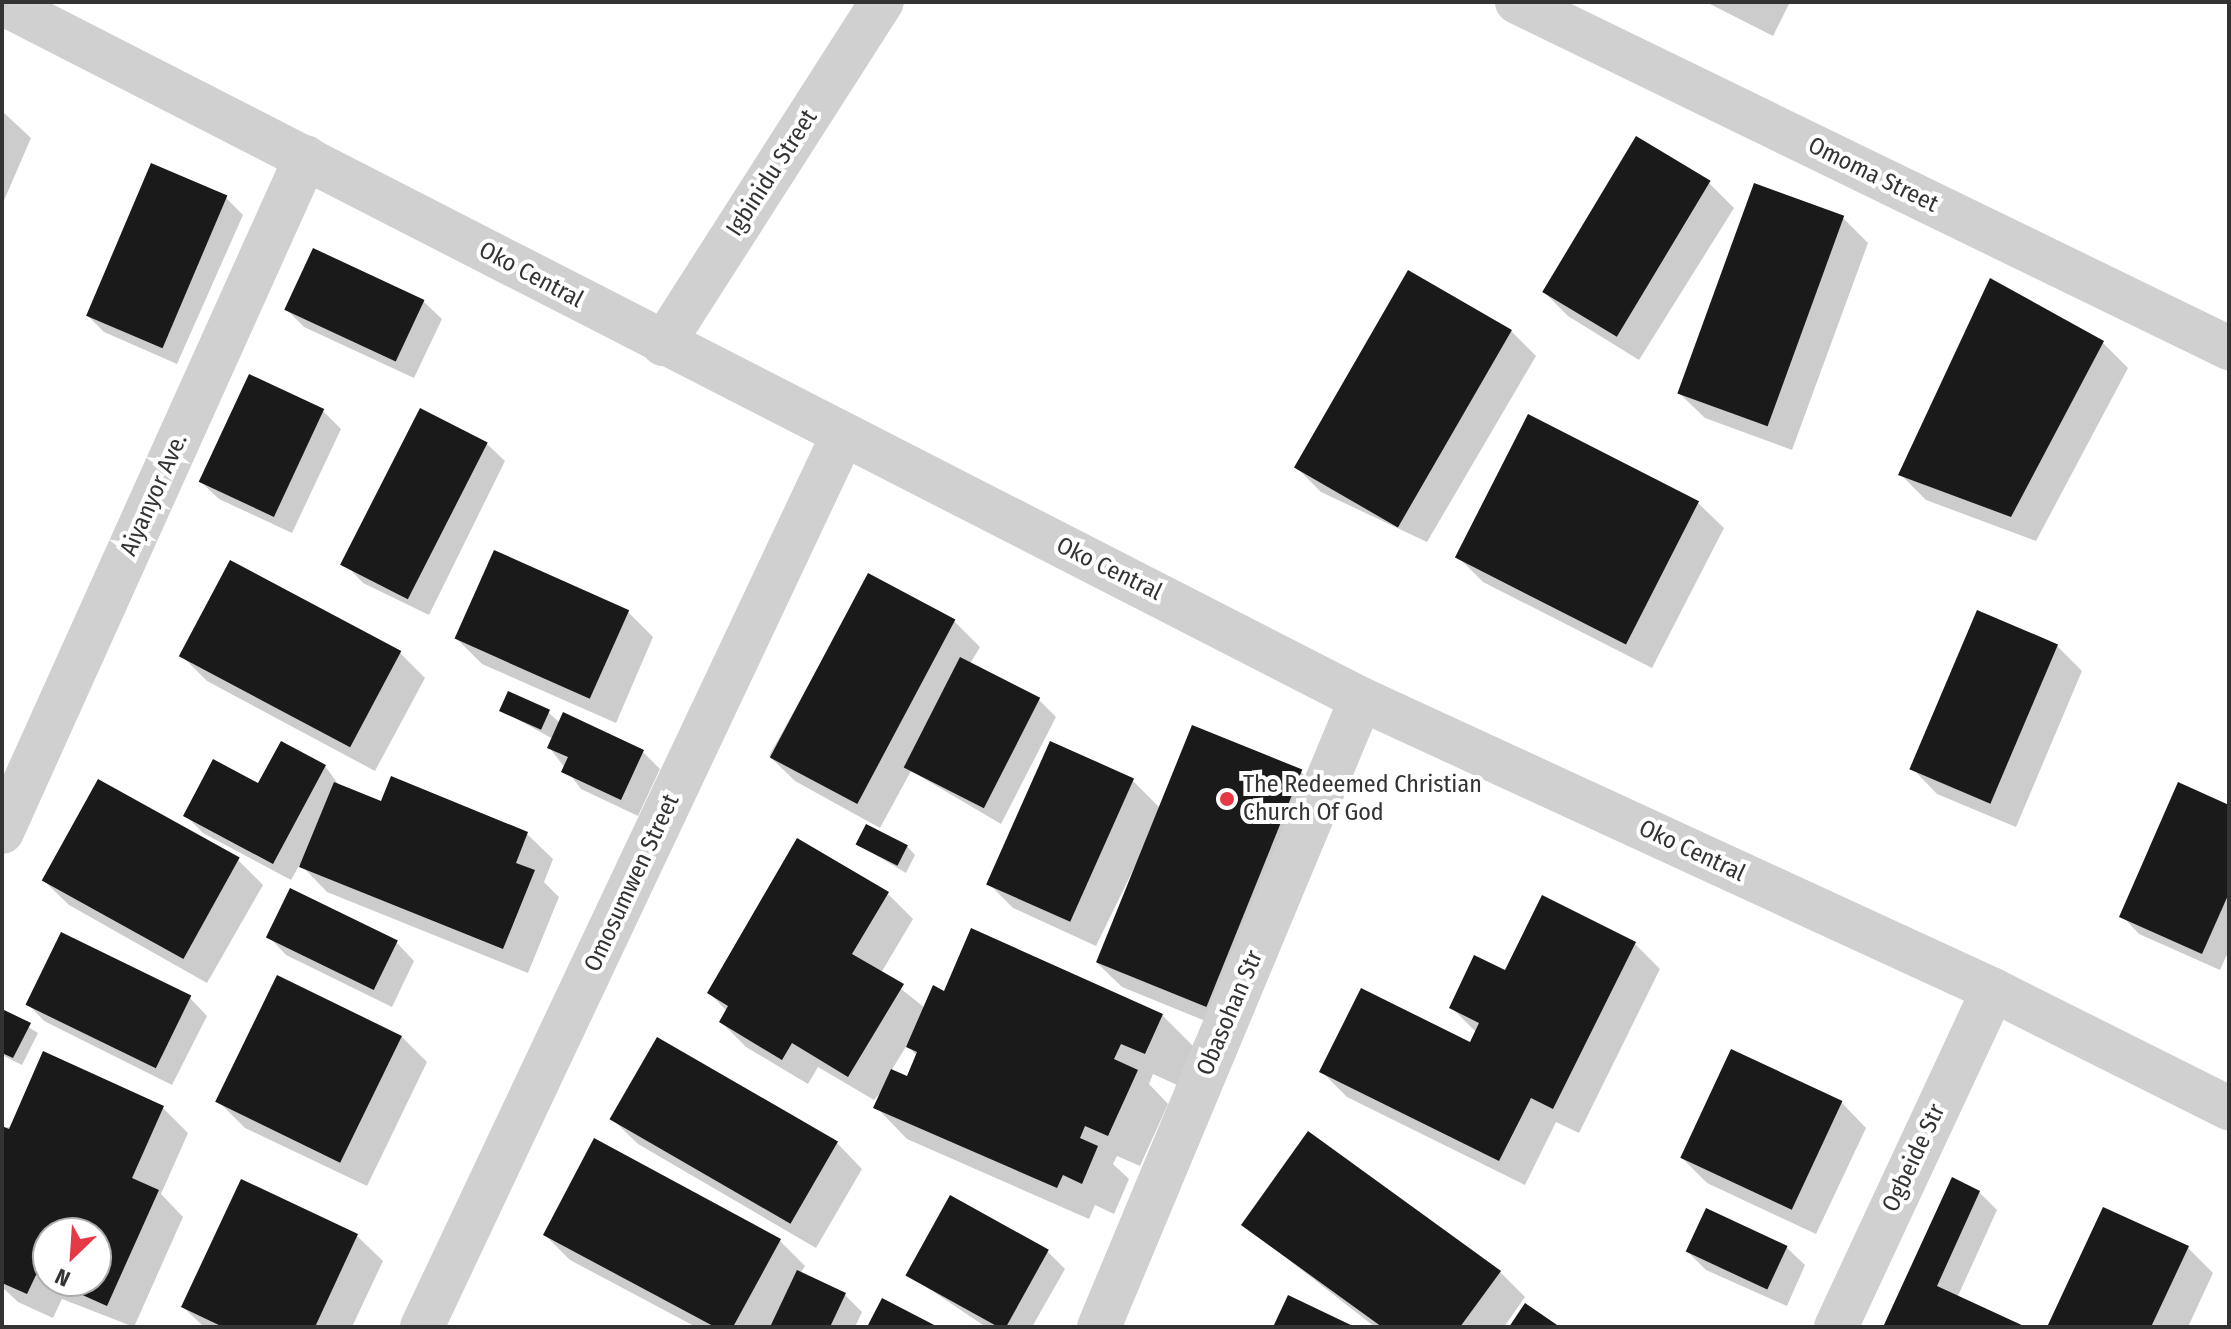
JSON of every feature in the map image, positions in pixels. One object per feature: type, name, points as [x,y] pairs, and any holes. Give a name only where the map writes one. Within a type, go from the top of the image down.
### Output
[{"type":"street","name":"Igbinidu Street","points":[[663,344],[882,2]]},
{"type":"street","name":"Omoma Street","points":[[1517,2],[2229,348]]},
{"type":"street","name":"Oko Central","points":[[2,3],[306,157],[841,439],[1361,699],[1993,990],[2229,1108]]},
{"type":"street","name":"Aiyanyor Ave.","points":[[2,832],[306,157]]},
{"type":"street","name":"Omosumwen Street","points":[[422,1327],[841,439]]},
{"type":"street","name":"Obasohan Str","points":[[1099,1327],[1361,699]]},
{"type":"street","name":"Ogbeide Str","points":[[1836,1327],[1993,990]]},
{"type":"building","points":[[1636,136],[1711,181],[1617,337],[1542,292]]},
{"type":"building","points":[[151,163],[227,195],[163,348],[86,316]]},
{"type":"building","points":[[1754,183],[1844,216],[1768,426],[1677,393]]},
{"type":"building","points":[[313,248],[424,300],[396,362],[284,310]]},
{"type":"building","points":[[1408,270],[1512,330],[1398,527],[1294,467]]},
{"type":"building","points":[[1990,278],[2104,341],[2011,517],[1898,475]]},
{"type":"building","points":[[249,374],[324,409],[274,517],[199,482]]},
{"type":"building","points":[[420,408],[488,443],[408,599],[340,565]]},
{"type":"building","points":[[1528,414],[1699,501],[1626,645],[1455,557]]},
{"type":"building","points":[[494,550],[629,610],[590,699],[455,639]]},
{"type":"building","points":[[230,560],[401,651],[350,747],[179,656]]},
{"type":"building","points":[[868,573],[955,619],[857,804],[770,758]]},
{"type":"building","points":[[1977,610],[2058,644],[1990,804],[1909,769]]},
{"type":"building","points":[[960,657],[1040,698],[984,808],[904,767]]},
{"type":"building","points":[[508,691],[550,710],[541,730],[499,711]]},
{"type":"building","points":[[563,712],[644,750],[621,800],[561,772],[568,757],[547,748]]},
{"type":"building","points":[[1192,725],[1302,770],[1206,1007],[1096,962]]},
{"type":"building","points":[[281,741],[326,765],[273,864],[183,816],[213,759],[258,783]]},
{"type":"building","points":[[1050,741],[1134,778],[1070,922],[986,884]]},
{"type":"building","points":[[391,776],[528,832],[516,863],[535,870],[503,949],[299,867],[334,782],[381,801]]},
{"type":"building","points":[[98,779],[240,858],[183,959],[42,880]]},
{"type":"building","points":[[2178,782],[2229,805],[2229,893],[2202,954],[2119,917]]},
{"type":"building","points":[[866,824],[908,845],[897,866],[856,844]]},
{"type":"building","points":[[797,838],[889,892],[852,954],[904,984],[848,1077],[792,1043],[782,1060],[719,1022],[728,1006],[707,993]]},
{"type":"building","points":[[290,888],[398,941],[374,990],[266,937]]},
{"type":"building","points":[[1542,895],[1636,942],[1553,1109],[1531,1098],[1499,1161],[1319,1072],[1361,988],[1470,1042],[1479,1023],[1449,1008],[1474,955],[1505,970]]},
{"type":"building","points":[[971,928],[1163,1014],[1145,1054],[1121,1044],[1114,1059],[1138,1070],[1108,1136],[1085,1126],[1080,1138],[1098,1146],[1082,1184],[1063,1175],[1057,1188],[873,1108],[891,1069],[907,1076],[917,1052],[906,1047],[933,985],[944,991]]},
{"type":"building","points":[[61,932],[191,996],[156,1068],[25,1005]]},
{"type":"building","points":[[277,975],[402,1036],[340,1163],[215,1102]]},
{"type":"building","points":[[2,1009],[31,1023],[13,1058],[2,1053]]},
{"type":"building","points":[[657,1037],[838,1142],[790,1224],[610,1119]]},
{"type":"building","points":[[1731,1049],[1842,1101],[1792,1210],[1680,1158]]},
{"type":"building","points":[[43,1051],[164,1106],[132,1178],[159,1190],[112,1295],[112,1217],[32,1217],[32,1283],[27,1294],[2,1283],[2,1126],[9,1129]]},
{"type":"building","points":[[1308,1131],[1501,1271],[1460,1327],[1382,1327],[1241,1225]]},
{"type":"building","points":[[594,1138],[781,1239],[733,1327],[715,1327],[543,1235]]},
{"type":"building","points":[[1952,1177],[1980,1191],[1937,1286],[2026,1327],[1883,1327]]},
{"type":"building","points":[[241,1179],[358,1234],[315,1327],[223,1327],[181,1307]]},
{"type":"building","points":[[950,1195],[1049,1250],[1006,1327],[998,1327],[905,1275]]},
{"type":"building","points":[[2103,1207],[2189,1246],[2151,1327],[2047,1327]]},
{"type":"building","points":[[1706,1208],[1788,1246],[1767,1290],[1686,1252]]},
{"type":"building","points":[[797,1270],[846,1293],[830,1327],[770,1327]]},
{"type":"building","points":[[1288,1295],[1355,1327],[1273,1327]]},
{"type":"building","points":[[87,1297],[111,1297],[107,1306]]},
{"type":"building","points":[[882,1298],[938,1327],[867,1327]]},
{"type":"building","points":[[1525,1303],[1560,1327],[1509,1327]]},
{"type":"place","name":"The Redeemed Christian Church Of God","points":[[1227,799]]}]
